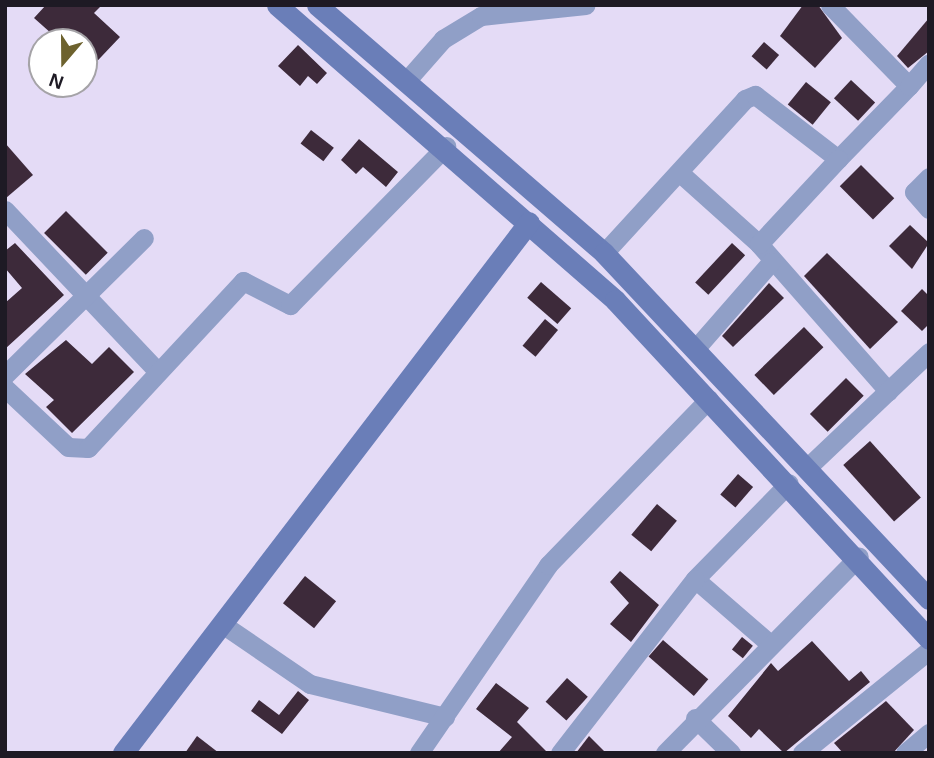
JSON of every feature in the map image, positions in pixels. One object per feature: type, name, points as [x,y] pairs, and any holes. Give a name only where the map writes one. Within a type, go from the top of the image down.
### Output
[{"type":"main road","points":[[277,5],[446,146],[529,222],[709,399],[859,556],[929,639]]},
{"type":"main road","points":[[317,5],[604,253],[810,465],[929,599]]},
{"type":"main road","points":[[123,753],[225,626],[529,222]]},
{"type":"street","points":[[407,80],[443,39],[472,20],[585,5]]},
{"type":"street","points":[[830,5],[909,86]]},
{"type":"street","points":[[759,244],[929,63]]},
{"type":"street","points":[[604,253],[745,99],[755,95],[838,159]]},
{"type":"street","points":[[5,388],[68,447],[88,448],[243,281],[290,305],[446,146]]},
{"type":"street","points":[[680,173],[759,244],[771,262],[888,391]]},
{"type":"street","points":[[929,177],[914,192],[929,209]]},
{"type":"street","points":[[7,216],[84,299],[157,371]]},
{"type":"street","points":[[5,375],[144,239]]},
{"type":"street","points":[[696,348],[771,262]]},
{"type":"street","points":[[810,465],[929,352]]},
{"type":"street","points":[[419,753],[548,565],[709,399]]},
{"type":"street","points":[[559,753],[695,579],[789,484]]},
{"type":"street","points":[[665,753],[695,718],[859,556]]},
{"type":"street","points":[[695,579],[770,644]]},
{"type":"street","points":[[225,626],[310,684],[445,717]]},
{"type":"street","points":[[802,753],[929,650]]},
{"type":"street","points":[[695,718],[732,753]]},
{"type":"street","points":[[905,753],[929,733]]},
{"type":"building","points":[[46,5],[102,5],[94,13],[120,37],[98,60],[98,28],[45,28],[34,18]]},
{"type":"building","points":[[803,5],[818,5],[842,38],[815,68],[780,36]]},
{"type":"building","points":[[929,18],[929,51],[908,68],[897,56]]},
{"type":"building","points":[[764,42],[779,55],[767,69],[752,56]]},
{"type":"building","points":[[298,45],[327,73],[317,84],[308,76],[300,86],[278,66]]},
{"type":"building","points":[[851,80],[875,103],[858,121],[834,98]]},
{"type":"building","points":[[806,82],[831,102],[813,125],[788,105]]},
{"type":"building","points":[[311,130],[334,148],[323,161],[301,143]]},
{"type":"building","points":[[359,139],[398,172],[386,187],[363,167],[356,174],[341,160]]},
{"type":"building","points":[[5,143],[33,175],[6,198],[5,198]]},
{"type":"building","points":[[861,165],[894,198],[873,219],[840,186]]},
{"type":"building","points":[[66,211],[108,253],[86,275],[44,233]]},
{"type":"building","points":[[910,225],[929,243],[912,269],[889,246]]},
{"type":"building","points":[[15,243],[64,295],[5,349],[5,303],[22,288],[5,268],[5,251]]},
{"type":"building","points":[[732,243],[745,255],[708,295],[695,282]]},
{"type":"building","points":[[827,253],[898,322],[870,349],[804,276]]},
{"type":"building","points":[[541,282],[571,308],[557,324],[527,298]]},
{"type":"building","points":[[769,283],[784,298],[733,347],[722,336]]},
{"type":"building","points":[[922,289],[929,296],[929,324],[922,331],[901,311]]},
{"type":"building","points":[[545,319],[558,330],[536,357],[523,346]]},
{"type":"building","points":[[804,327],[823,347],[774,395],[754,375]]},
{"type":"building","points":[[66,340],[92,364],[109,347],[134,372],[72,433],[46,407],[54,400],[25,374]]},
{"type":"building","points":[[846,378],[864,396],[828,432],[810,414]]},
{"type":"building","points":[[870,441],[921,497],[894,522],[843,465]]},
{"type":"building","points":[[738,474],[753,487],[735,507],[720,494]]},
{"type":"building","points":[[657,504],[677,521],[651,551],[631,535]]},
{"type":"building","points":[[620,571],[659,605],[631,642],[610,624],[629,603],[610,582]]},
{"type":"building","points":[[305,576],[336,601],[314,628],[283,603]]},
{"type":"building","points":[[742,637],[753,646],[743,658],[732,649]]},
{"type":"building","points":[[663,640],[708,679],[694,696],[649,657]]},
{"type":"building","points":[[812,641],[849,681],[861,671],[870,682],[784,753],[759,729],[751,738],[728,716],[771,663],[778,671]]},
{"type":"building","points":[[567,678],[588,697],[566,721],[546,702]]},
{"type":"building","points":[[496,683],[529,708],[517,722],[548,753],[498,753],[512,737],[476,709]]},
{"type":"building","points":[[298,691],[309,700],[282,734],[251,711],[259,700],[279,715]]},
{"type":"building","points":[[886,701],[914,730],[893,753],[843,753],[834,743]]},
{"type":"building","points":[[197,736],[219,753],[185,753]]},
{"type":"building","points":[[589,736],[606,753],[576,753]]}]
